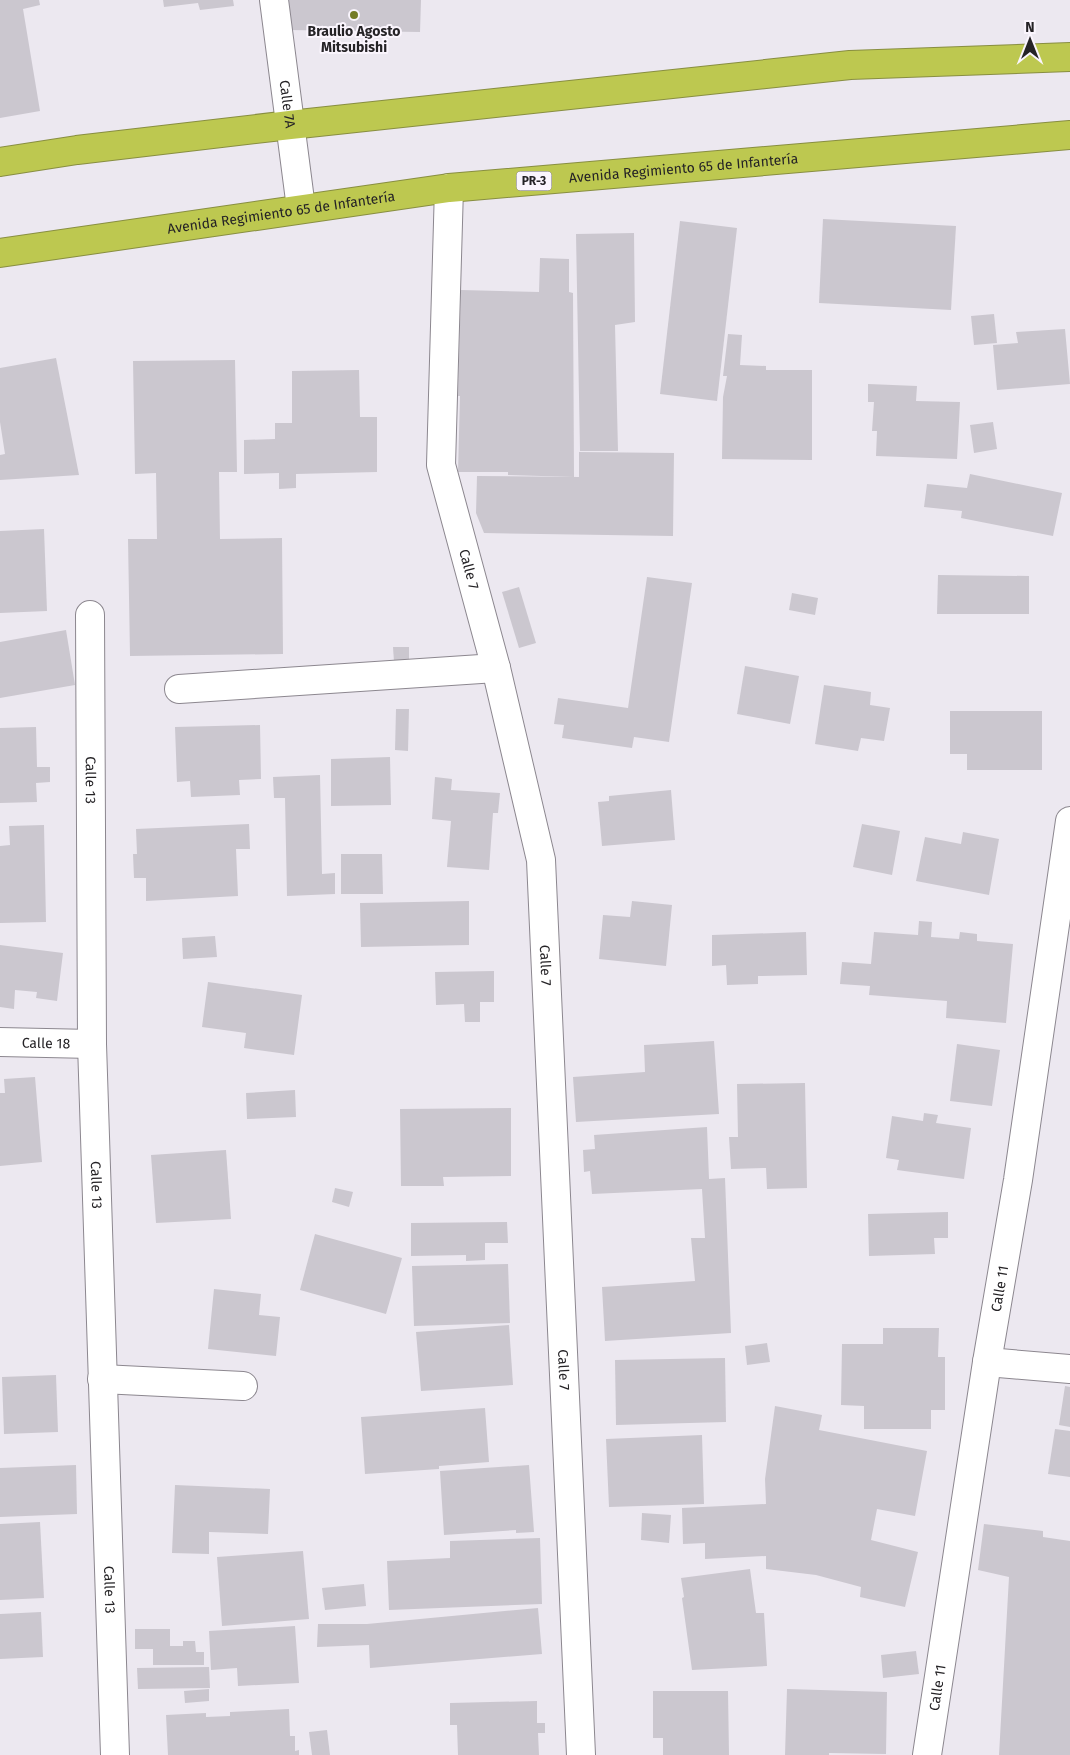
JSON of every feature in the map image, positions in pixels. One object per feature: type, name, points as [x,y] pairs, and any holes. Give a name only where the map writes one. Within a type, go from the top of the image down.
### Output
[{"type":"highway","points":[[0,162],[77,150],[290,125],[850,65],[1070,57]]},
{"type":"highway","name":"Avenida Regimiento 65 de Infantería","points":[[0,253],[449,188],[1070,135]]},
{"type":"street","name":"Calle 7A","points":[[274,0],[301,208]]},
{"type":"street","name":"Calle 7","points":[[449,188],[441,465],[496,668],[541,860],[582,1755]]},
{"type":"street","name":"Calle 13","points":[[90,615],[92,1044],[115,1755]]},
{"type":"street","points":[[179,689],[496,668]]},
{"type":"street","name":"Calle 11","points":[[927,1755],[987,1362],[1018,1180],[1070,821]]},
{"type":"street","name":"Calle 18","points":[[0,1042],[92,1044]]},
{"type":"street","points":[[987,1362],[1070,1369]]},
{"type":"street","points":[[102,1379],[243,1386]]},
{"type":"building","points":[[0,0],[39,0],[40,5],[23,9],[40,111],[0,118]]},
{"type":"building","points":[[163,0],[233,0],[234,6],[200,10],[198,3],[164,7]]},
{"type":"building","name":"Braulio Agosto Mitsubishi","points":[[289,0],[421,0],[420,32],[288,30]]},
{"type":"building","points":[[823,219],[956,226],[951,310],[819,303]]},
{"type":"building","points":[[680,221],[737,228],[717,401],[660,394]]},
{"type":"building","points":[[634,233],[635,322],[615,325],[618,451],[580,451],[576,234]]},
{"type":"building","points":[[540,258],[569,259],[569,292],[573,293],[574,477],[508,475],[508,472],[458,472],[461,290],[539,292]]},
{"type":"building","points":[[994,314],[997,343],[974,345],[971,316]]},
{"type":"building","points":[[1065,329],[1070,384],[997,390],[993,345],[1018,343],[1016,332]]},
{"type":"building","points":[[728,334],[742,335],[740,365],[766,366],[766,370],[812,370],[812,460],[722,459],[723,397],[727,376],[723,376]]},
{"type":"building","points":[[56,358],[79,475],[0,480],[0,455],[5,454],[0,422],[0,368]]},
{"type":"building","points":[[235,360],[237,472],[219,472],[220,539],[282,538],[283,654],[130,656],[128,539],[157,539],[156,473],[135,474],[133,361]]},
{"type":"building","points":[[359,370],[360,417],[377,417],[377,472],[296,474],[296,488],[279,489],[279,473],[244,474],[244,440],[275,439],[275,423],[292,423],[292,371]]},
{"type":"building","points":[[868,384],[917,386],[916,401],[960,402],[957,459],[876,456],[877,431],[872,431],[874,402],[868,402]]},
{"type":"building","points":[[993,422],[997,449],[974,453],[970,425]]},
{"type":"building","points":[[579,452],[674,453],[673,536],[484,533],[476,513],[477,476],[579,477]]},
{"type":"building","points":[[970,474],[1062,493],[1053,536],[961,518],[962,511],[924,507],[927,484],[967,488]]},
{"type":"building","points":[[44,529],[47,611],[0,613],[0,531]]},
{"type":"building","points":[[938,575],[1029,576],[1029,614],[937,614]]},
{"type":"building","points":[[647,577],[692,583],[669,742],[634,737],[632,748],[562,738],[564,725],[554,724],[558,698],[628,708]]},
{"type":"building","points":[[519,587],[536,643],[519,648],[502,592]]},
{"type":"building","points":[[792,593],[818,598],[815,615],[789,610]]},
{"type":"building","points":[[66,630],[75,685],[0,698],[0,642]]},
{"type":"building","points":[[393,647],[409,647],[409,661],[394,662]]},
{"type":"building","points":[[745,666],[799,676],[790,724],[737,714]]},
{"type":"building","points":[[824,685],[871,692],[870,705],[890,708],[884,741],[861,738],[858,751],[815,744]]},
{"type":"building","points":[[396,709],[409,709],[408,751],[395,750]]},
{"type":"building","points":[[950,711],[1042,711],[1042,770],[967,770],[967,754],[950,754]]},
{"type":"building","points":[[260,725],[261,779],[239,780],[240,795],[191,797],[190,781],[177,782],[175,727]]},
{"type":"building","points":[[36,727],[37,767],[50,767],[50,782],[36,783],[37,802],[0,803],[0,728]]},
{"type":"building","points":[[390,757],[391,805],[331,806],[331,759]]},
{"type":"building","points":[[320,775],[322,874],[335,873],[335,894],[287,896],[285,798],[274,798],[273,777]]},
{"type":"building","points":[[435,777],[452,779],[451,790],[500,793],[498,813],[493,813],[489,870],[447,867],[451,821],[432,819]]},
{"type":"building","points":[[671,790],[675,840],[602,846],[598,802],[609,801],[609,796]]},
{"type":"building","points":[[249,824],[250,849],[236,849],[238,896],[146,901],[146,878],[134,878],[133,854],[137,854],[136,829]]},
{"type":"building","points":[[862,824],[900,831],[892,875],[853,867]]},
{"type":"building","points":[[44,825],[46,922],[0,923],[0,846],[10,845],[9,826]]},
{"type":"building","points":[[963,832],[999,839],[989,895],[916,881],[925,837],[961,844]]},
{"type":"building","points":[[341,854],[382,854],[383,894],[341,894]]},
{"type":"building","points":[[469,901],[469,945],[361,947],[360,903]]},
{"type":"building","points":[[632,901],[672,905],[666,966],[599,959],[603,915],[630,917]]},
{"type":"building","points":[[919,921],[932,922],[931,937],[959,939],[960,932],[977,934],[977,941],[1013,944],[1006,1023],[946,1018],[947,1001],[869,995],[870,986],[840,984],[842,962],[871,964],[874,932],[918,935]]},
{"type":"building","points":[[806,932],[807,975],[758,976],[758,984],[727,985],[726,965],[712,966],[712,935]]},
{"type":"building","points":[[215,936],[217,957],[183,959],[182,938]]},
{"type":"building","points":[[0,945],[63,953],[57,1001],[36,998],[37,992],[15,990],[14,1009],[0,1007]]},
{"type":"building","points":[[494,971],[494,1002],[480,1002],[480,1022],[465,1022],[464,1004],[436,1005],[435,972]]},
{"type":"building","points":[[208,982],[302,995],[294,1055],[244,1048],[246,1033],[202,1027]]},
{"type":"building","points":[[714,1041],[719,1114],[576,1122],[573,1077],[645,1072],[644,1045]]},
{"type":"building","points":[[957,1044],[1000,1050],[992,1106],[950,1101]]},
{"type":"building","points":[[35,1077],[42,1162],[0,1166],[0,1093],[5,1093],[4,1079]]},
{"type":"building","points":[[805,1083],[807,1188],[767,1189],[766,1168],[731,1169],[729,1137],[738,1137],[737,1084]]},
{"type":"building","points":[[295,1090],[296,1117],[247,1119],[246,1093]]},
{"type":"building","points":[[511,1108],[511,1176],[443,1177],[444,1186],[401,1186],[400,1109]]},
{"type":"building","points":[[924,1113],[938,1115],[936,1123],[971,1128],[964,1179],[897,1170],[899,1160],[886,1158],[892,1116],[923,1121]]},
{"type":"building","points":[[707,1127],[709,1179],[725,1178],[731,1333],[605,1341],[602,1287],[695,1281],[691,1238],[705,1238],[702,1189],[592,1194],[590,1171],[584,1172],[583,1150],[595,1149],[594,1135]]},
{"type":"building","points":[[226,1150],[231,1219],[156,1223],[151,1155]]},
{"type":"building","points":[[335,1188],[353,1192],[349,1207],[332,1202]]},
{"type":"building","points":[[948,1212],[948,1238],[934,1238],[935,1254],[869,1256],[868,1214]]},
{"type":"building","points":[[507,1222],[508,1243],[485,1243],[485,1260],[466,1261],[466,1255],[411,1256],[411,1223]]},
{"type":"building","points":[[315,1234],[402,1258],[386,1314],[300,1290]]},
{"type":"building","points":[[508,1264],[510,1323],[414,1326],[412,1266]]},
{"type":"building","points":[[214,1289],[261,1294],[259,1315],[280,1317],[276,1356],[208,1349]]},
{"type":"building","points":[[509,1325],[513,1385],[421,1391],[416,1332]]},
{"type":"building","points":[[883,1328],[939,1328],[938,1357],[945,1357],[945,1410],[931,1410],[931,1429],[864,1429],[864,1406],[841,1405],[842,1344],[883,1344]]},
{"type":"building","points":[[767,1343],[770,1362],[747,1365],[745,1346]]},
{"type":"building","points":[[725,1358],[726,1422],[616,1425],[615,1360]]},
{"type":"building","points":[[56,1375],[58,1432],[4,1434],[2,1377]]},
{"type":"building","points":[[1065,1386],[1070,1387],[1070,1427],[1059,1425]]},
{"type":"building","points":[[775,1406],[822,1415],[819,1430],[927,1451],[915,1516],[877,1509],[871,1540],[918,1552],[905,1607],[860,1597],[861,1587],[816,1575],[766,1569],[766,1556],[705,1559],[705,1543],[683,1544],[682,1508],[766,1504],[765,1479]]},
{"type":"building","points":[[485,1408],[489,1462],[439,1466],[439,1469],[365,1474],[361,1417]]},
{"type":"building","points":[[1055,1429],[1070,1431],[1070,1477],[1048,1474]]},
{"type":"building","points":[[702,1435],[704,1504],[609,1507],[606,1439]]},
{"type":"building","points":[[76,1465],[77,1514],[0,1517],[0,1468]]},
{"type":"building","points":[[529,1465],[534,1532],[516,1533],[516,1530],[444,1535],[440,1471]]},
{"type":"building","points":[[175,1485],[270,1489],[268,1534],[209,1532],[209,1554],[172,1553]]},
{"type":"building","points":[[642,1513],[671,1515],[669,1543],[641,1540]]},
{"type":"building","points":[[40,1522],[44,1598],[0,1600],[0,1524]]},
{"type":"building","points":[[984,1524],[1043,1531],[1043,1537],[1070,1541],[1070,1755],[999,1755],[1009,1577],[978,1570]]},
{"type":"building","points":[[540,1538],[542,1604],[389,1610],[387,1561],[450,1558],[450,1541]]},
{"type":"building","points":[[303,1551],[309,1619],[222,1626],[217,1557]]},
{"type":"building","points":[[750,1569],[756,1613],[764,1613],[767,1666],[692,1670],[681,1578]]},
{"type":"building","points":[[364,1584],[366,1606],[325,1610],[322,1588]]},
{"type":"building","points":[[538,1608],[542,1654],[370,1668],[369,1645],[317,1647],[318,1624],[367,1624]]},
{"type":"building","points":[[41,1612],[43,1657],[0,1659],[0,1614]]},
{"type":"building","points":[[295,1626],[299,1683],[238,1686],[237,1668],[211,1670],[209,1631]]},
{"type":"building","points":[[135,1629],[170,1629],[170,1646],[183,1646],[183,1641],[195,1641],[196,1652],[204,1652],[204,1665],[153,1665],[153,1649],[135,1649]]},
{"type":"building","points":[[916,1651],[919,1674],[883,1678],[881,1655]]},
{"type":"building","points":[[209,1667],[210,1688],[138,1689],[137,1668]]},
{"type":"building","points":[[209,1689],[209,1701],[185,1703],[184,1691]]},
{"type":"building","points":[[787,1689],[887,1692],[886,1754],[829,1753],[829,1755],[785,1755]]},
{"type":"building","points":[[653,1691],[728,1691],[729,1755],[663,1755],[663,1738],[653,1738]]},
{"type":"building","points":[[537,1701],[537,1723],[545,1723],[545,1733],[538,1733],[539,1755],[458,1755],[457,1725],[450,1725],[450,1703]]},
{"type":"building","points":[[289,1709],[290,1736],[295,1736],[295,1751],[299,1750],[299,1755],[168,1755],[166,1715],[206,1713],[206,1717],[230,1716],[230,1712]]},
{"type":"building","points":[[327,1730],[330,1755],[312,1755],[309,1732]]},
{"type":"place","name":"Braulio Agosto Mitsubishi","points":[[354,15]]}]
